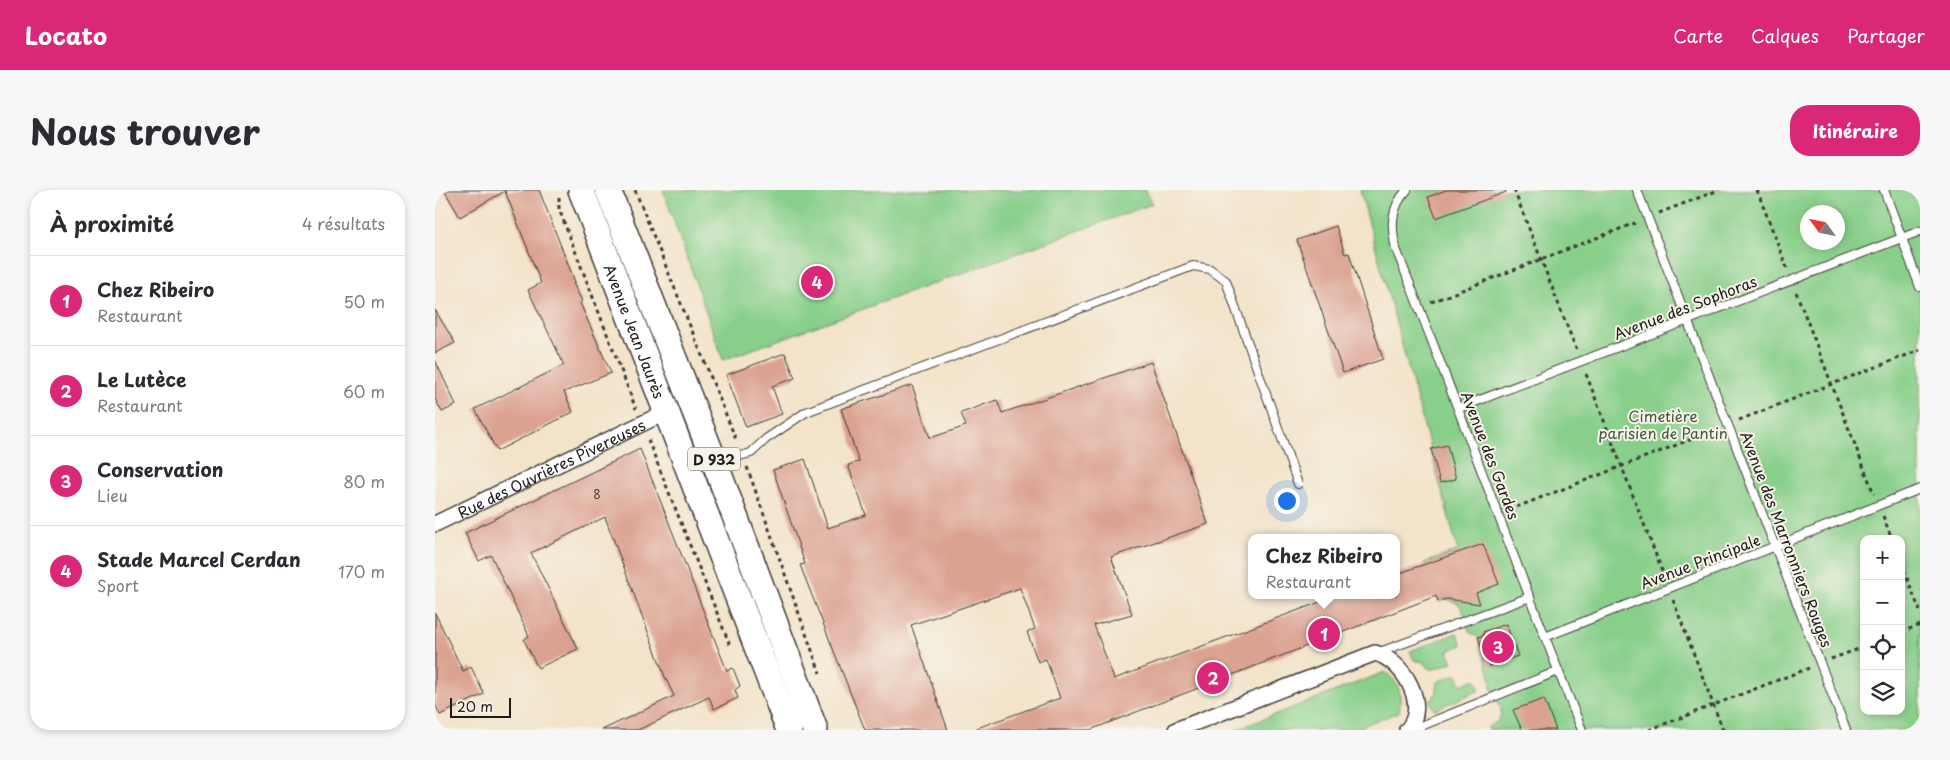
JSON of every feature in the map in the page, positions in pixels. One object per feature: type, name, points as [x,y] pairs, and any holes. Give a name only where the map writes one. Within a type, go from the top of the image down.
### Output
[{"type":"main road","name":"Avenue Jean Jaurès","points":[[581,190],[789,730]]},
{"type":"main road","name":"Avenue Jean Jaurès","points":[[608,190],[715,463],[815,730]]},
{"type":"main road","name":"D 932","points":[[690,473],[715,463]]},
{"type":"street","name":"Rue des Ouvrières Pivereuses","points":[[435,524],[666,412]]},
{"type":"street","points":[[1176,730],[1375,654],[1385,656],[1394,662],[1409,682],[1415,705],[1414,717],[1411,726],[1407,730]]},
{"type":"lane","name":"Avenue des Gardes","points":[[1407,190],[1398,200],[1393,211],[1392,234],[1396,250],[1459,408],[1582,730]]},
{"type":"lane","name":"Avenue des Marronniers Rouges","points":[[1637,190],[1846,730]]},
{"type":"lane","points":[[1884,190],[1920,287]]},
{"type":"lane","name":"Avenue des Sophoras","points":[[1459,408],[1920,230]]},
{"type":"lane","points":[[715,463],[751,453],[766,439],[806,412],[1193,266],[1210,269],[1226,281],[1298,484]]},
{"type":"lane","name":"Avenue Principale","points":[[1545,637],[1920,489]]},
{"type":"lane","points":[[1375,654],[1530,597]]},
{"type":"lane","points":[[1411,730],[1558,671]]},
{"type":"path","points":[[559,190],[559,209],[642,424]]},
{"type":"path","points":[[1514,190],[1723,730]]},
{"type":"path","points":[[1419,307],[1719,190]]},
{"type":"path","points":[[1757,190],[1890,535]]},
{"type":"path","points":[[1499,514],[1920,350]]},
{"type":"path","points":[[654,456],[733,652]]},
{"type":"path","points":[[1905,573],[1920,611]]},
{"type":"path","points":[[1905,631],[1920,625]]},
{"type":"path","points":[[1649,730],[1860,648]]},
{"type":"green space","points":[[663,190],[1146,190],[1152,204],[723,360]]},
{"type":"green space","name":"Cimetière parisien de Pantin","points":[[1360,190],[1920,190],[1920,730],[1489,730],[1488,727],[1497,722],[1500,717],[1501,706],[1499,706],[1494,689],[1492,690],[1490,685],[1492,683],[1478,637],[1470,632],[1467,626],[1469,625],[1459,604],[1447,599],[1439,602],[1424,563],[1458,551]]},
{"type":"green space","points":[[1457,633],[1462,645],[1448,651],[1453,662],[1431,670],[1423,662],[1414,660],[1410,651]]},
{"type":"green space","points":[[1385,672],[1394,680],[1399,689],[1399,712],[1352,730],[1235,730]]},
{"type":"green space","points":[[1457,674],[1461,685],[1475,679],[1480,690],[1434,710],[1430,701],[1437,692],[1437,682]]},
{"type":"building","points":[[444,190],[539,190],[575,282],[573,283],[582,301],[580,303],[611,373],[564,392],[573,412],[497,451],[475,409],[564,365],[528,290],[541,283],[505,191],[460,217]]},
{"type":"building","points":[[1446,190],[1506,190],[1506,192],[1436,218],[1428,197]]},
{"type":"building","points":[[1336,226],[1345,254],[1349,253],[1383,359],[1343,373],[1297,240]]},
{"type":"building","points":[[435,310],[455,343],[435,353]]},
{"type":"building","points":[[785,353],[795,378],[772,386],[782,414],[746,427],[726,375]]},
{"type":"building","points":[[435,360],[456,405],[442,412],[435,399]]},
{"type":"building","points":[[1151,362],[1208,524],[1111,557],[1132,614],[1094,625],[1114,679],[1328,599],[1400,599],[1400,573],[1483,544],[1499,584],[1476,593],[1480,604],[1447,599],[1438,601],[1436,596],[1090,730],[978,730],[977,728],[1060,698],[1046,659],[1038,662],[1027,632],[1035,629],[1020,588],[911,625],[948,730],[865,730],[800,565],[805,564],[773,470],[805,459],[828,528],[866,515],[848,465],[859,462],[841,409],[912,385],[930,438],[966,426],[961,413],[997,400],[1002,413]]},
{"type":"building","points":[[1447,445],[1456,479],[1440,483],[1431,449]]},
{"type":"building","points":[[640,449],[727,671],[733,668],[740,686],[735,690],[738,698],[714,709],[709,697],[638,730],[602,730],[674,696],[665,677],[605,517],[531,553],[578,649],[538,668],[524,640],[529,636],[491,555],[479,561],[465,533]]},
{"type":"building","points":[[435,613],[463,671],[471,667],[484,694],[440,715],[435,704]]},
{"type":"building","points":[[1506,624],[1518,656],[1489,666],[1478,637],[1484,635],[1483,632]]},
{"type":"building","points":[[1544,699],[1556,730],[1522,730],[1513,710]]},
{"type":"place","name":"Stade Marcel Cerdan","points":[[817,282]]},
{"type":"place","name":"Chez Ribeiro","points":[[1324,634]]},
{"type":"place","name":"Conservation","points":[[1498,647]]},
{"type":"place","name":"Le Lutèce","points":[[1213,678]]}]
